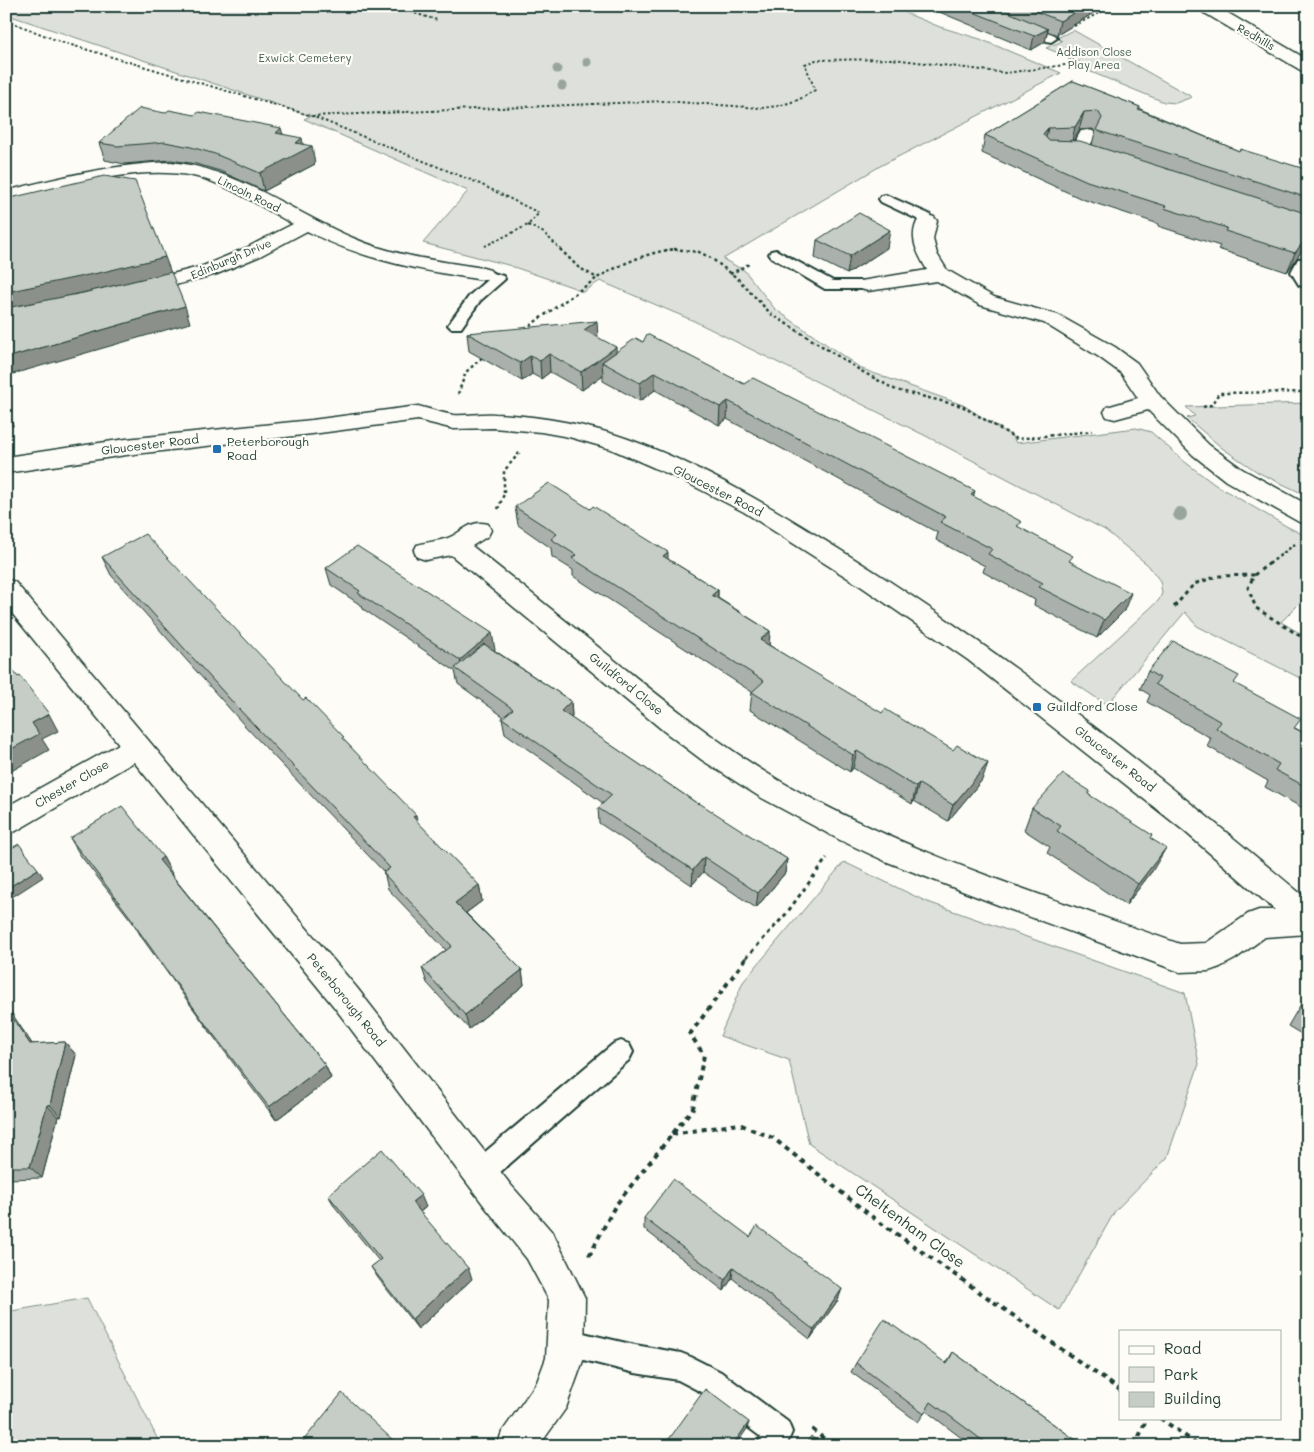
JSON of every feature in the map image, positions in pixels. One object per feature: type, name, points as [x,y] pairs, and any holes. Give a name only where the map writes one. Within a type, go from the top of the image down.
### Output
[{"type":"street","points":[[1207,8],[1227,6]]},
{"type":"street","name":"Redhills","points":[[1207,8],[1308,67]]},
{"type":"street","points":[[1087,135],[1068,152],[1124,167]]},
{"type":"street","name":"Lincoln Road","points":[[6,197],[116,173],[180,169],[206,173],[307,224],[378,255],[483,274]]},
{"type":"street","points":[[927,221],[923,238],[927,254],[940,274],[981,306],[1051,320],[1107,352],[1129,368],[1152,402],[1195,444],[1234,475],[1308,516]]},
{"type":"street","name":"Edinburgh Drive","points":[[122,293],[186,278],[219,267],[307,224]]},
{"type":"street","points":[[868,285],[940,274]]},
{"type":"street","points":[[1115,412],[1152,402]]},
{"type":"street","name":"Gloucester Road","points":[[6,465],[126,447],[312,427],[418,413],[454,422],[493,420],[541,425],[571,430],[618,444],[688,473],[752,506],[871,581],[978,653],[1193,821],[1308,920]]},
{"type":"street","points":[[426,551],[455,545],[479,530]]},
{"type":"street","name":"Guildford Close","points":[[455,545],[712,752],[770,789],[850,831],[949,873],[1180,958],[1209,957],[1224,949],[1259,924],[1308,920]]},
{"type":"street","name":"Peterborough Road","points":[[6,588],[346,998],[540,1246],[567,1298],[565,1358],[552,1394],[516,1446]]},
{"type":"street","name":"Chester Close","points":[[6,822],[138,746]]},
{"type":"lane","points":[[971,6],[1050,38]]},
{"type":"lane","points":[[886,198],[927,221]]},
{"type":"lane","points":[[776,254],[830,286],[868,285]]},
{"type":"lane","points":[[1308,262],[1303,262],[1298,272],[1304,282],[1308,284]]},
{"type":"lane","points":[[456,325],[475,298],[498,279],[483,274]]},
{"type":"lane","points":[[481,1172],[622,1052]]},
{"type":"lane","points":[[566,1343],[689,1370],[711,1382],[778,1432],[771,1446]]},
{"type":"path","points":[[391,6],[437,20]]},
{"type":"path","points":[[1069,29],[1112,6]]},
{"type":"path","points":[[6,20],[61,42],[312,116],[478,183],[539,213],[528,225],[496,241]]},
{"type":"path","points":[[312,116],[664,100],[688,101],[714,106],[748,109],[781,106],[806,96],[815,90],[805,64],[816,60],[893,59],[1006,73],[1072,64]]},
{"type":"path","points":[[528,225],[544,233],[578,267],[596,278]]},
{"type":"path","points":[[520,332],[596,278],[622,264],[652,252],[674,248],[699,252],[711,258],[729,274],[737,278],[771,314],[863,372],[896,390],[962,406],[1017,439],[1058,436],[1121,426],[1115,412]]},
{"type":"path","points":[[729,274],[754,261]]},
{"type":"path","points":[[454,422],[460,378],[469,367],[487,354]]},
{"type":"path","points":[[1219,393],[1308,392]]},
{"type":"path","points":[[479,530],[493,522],[504,494],[504,471],[541,425]]},
{"type":"path","points":[[1301,540],[1254,576],[1248,588],[1256,608],[1308,641]]},
{"type":"path","points":[[1174,607],[1194,584],[1218,576],[1254,576]]},
{"type":"path","points":[[567,1298],[615,1206],[693,1108],[704,1055],[690,1034],[748,954],[786,914],[818,868],[850,831]]},
{"type":"path","name":"Cheltenham Close","points":[[672,1134],[739,1124],[773,1138],[875,1219],[1119,1389]]},
{"type":"path","points":[[1136,1446],[1146,1420]]},
{"type":"path","points":[[1163,1420],[1199,1446]]},
{"type":"green space","name":"Exwick Cemetery","points":[[6,6],[912,6],[903,12],[940,27],[980,39],[1061,73],[882,165],[723,259],[745,271],[775,309],[862,369],[963,405],[1013,437],[1016,443],[1136,428],[1151,432],[1214,484],[1308,537],[1308,595],[1281,622],[1308,638],[1308,682],[1197,626],[1185,612],[1107,705],[1071,681],[1159,600],[1162,593],[1160,581],[1148,565],[1105,530],[924,435],[694,321],[600,281],[583,292],[508,265],[423,243],[468,191],[304,119],[311,116],[8,15]]},
{"type":"green space","name":"Addison Close Play Area","points":[[1073,30],[1192,97],[1176,103],[1164,102],[1074,65],[1080,62],[1046,48],[1062,41],[1057,38]]},
{"type":"green space","points":[[1308,403],[1308,496],[1259,473],[1222,448],[1187,418],[1195,416],[1186,407]]},
{"type":"green space","points":[[844,862],[925,901],[1185,993],[1199,1064],[1167,1158],[1115,1211],[1059,1310],[809,1144],[789,1060],[720,1036],[743,982]]},
{"type":"green space","points":[[87,1298],[161,1446],[6,1446],[6,1312]]},
{"type":"building","points":[[958,6],[994,6],[1048,29],[1034,36]]},
{"type":"building","points":[[1023,6],[1086,6],[1060,21]]},
{"type":"building","points":[[1073,81],[1140,107],[1138,109],[1239,151],[1240,149],[1308,170],[1308,198],[1096,130],[1102,118],[1098,111],[1084,112],[1075,127],[1048,128],[1043,134],[1048,140],[1080,141],[1308,214],[1308,235],[1295,253],[1225,231],[1227,228],[1164,208],[1166,206],[1087,181],[985,135]]},
{"type":"building","points":[[140,108],[165,113],[169,110],[195,115],[199,112],[281,128],[276,133],[302,138],[296,143],[312,146],[260,173],[215,154],[165,142],[118,146],[99,143]]},
{"type":"building","points":[[104,176],[135,181],[165,257],[6,292],[6,199]]},
{"type":"building","points":[[859,213],[890,230],[850,256],[817,240]]},
{"type":"building","points":[[171,272],[185,306],[6,358],[6,308],[83,293]]},
{"type":"building","points":[[597,321],[584,330],[616,347],[581,372],[549,354],[540,361],[530,356],[520,363],[467,333]]},
{"type":"building","points":[[647,334],[744,384],[753,378],[975,491],[971,495],[1022,522],[1017,526],[1073,556],[1069,561],[1131,593],[1104,620],[1039,587],[1043,583],[988,554],[992,549],[940,522],[946,517],[728,401],[720,407],[655,372],[640,383],[602,362],[636,338],[643,342]]},
{"type":"building","points":[[549,483],[590,509],[593,506],[668,552],[663,556],[718,590],[712,595],[770,631],[760,640],[882,713],[885,709],[953,750],[957,745],[988,763],[953,805],[919,784],[916,787],[857,751],[853,755],[752,692],[764,681],[572,558],[576,555],[551,539],[557,534],[515,507]]},
{"type":"building","points":[[145,534],[303,700],[306,698],[344,737],[342,738],[416,815],[413,817],[479,885],[455,903],[522,970],[465,1015],[422,968],[452,946],[383,873],[390,868],[237,707],[102,557]]},
{"type":"building","points":[[357,546],[492,633],[460,660],[358,593],[360,591],[326,568]]},
{"type":"building","points":[[1173,641],[1239,676],[1234,683],[1301,719],[1294,728],[1308,735],[1308,788],[1275,770],[1279,764],[1216,728],[1221,722],[1155,684],[1160,678],[1148,671]]},
{"type":"building","points":[[484,644],[571,701],[561,711],[698,804],[787,859],[758,893],[704,857],[693,870],[598,808],[612,795],[502,718],[513,709],[455,668]]},
{"type":"building","points":[[6,662],[18,677],[20,676],[49,714],[32,723],[39,734],[6,752]]},
{"type":"building","points":[[1063,774],[1090,791],[1088,794],[1152,835],[1150,838],[1166,848],[1138,884],[1057,831],[1061,826],[1032,808]]},
{"type":"building","points":[[122,806],[163,857],[159,860],[325,1065],[269,1107],[204,1022],[134,922],[70,838]]},
{"type":"building","points":[[19,844],[38,869],[6,889],[6,851]]},
{"type":"building","points":[[1308,999],[1308,1015],[1301,1011]]},
{"type":"building","points":[[6,1009],[30,1044],[65,1042],[50,1105],[47,1105],[30,1167],[6,1167],[6,1042],[9,1033],[6,1034]]},
{"type":"building","points":[[382,1149],[421,1195],[412,1202],[468,1268],[412,1319],[371,1267],[381,1259],[328,1195]]},
{"type":"building","points":[[673,1179],[750,1237],[757,1226],[842,1289],[814,1330],[733,1267],[725,1280],[644,1218]]},
{"type":"building","points":[[884,1319],[947,1364],[953,1352],[1084,1446],[990,1446],[931,1402],[924,1414],[856,1363]]},
{"type":"building","points":[[705,1389],[749,1422],[732,1446],[671,1446],[667,1442]]},
{"type":"building","points":[[342,1393],[395,1442],[392,1446],[299,1446]]},
{"type":"building","points":[[811,1436],[822,1446],[804,1446]]},
{"type":"place","name":"Peterborough Road","points":[[217,449]]},
{"type":"place","name":"Guildford Close","points":[[1037,707]]}]
